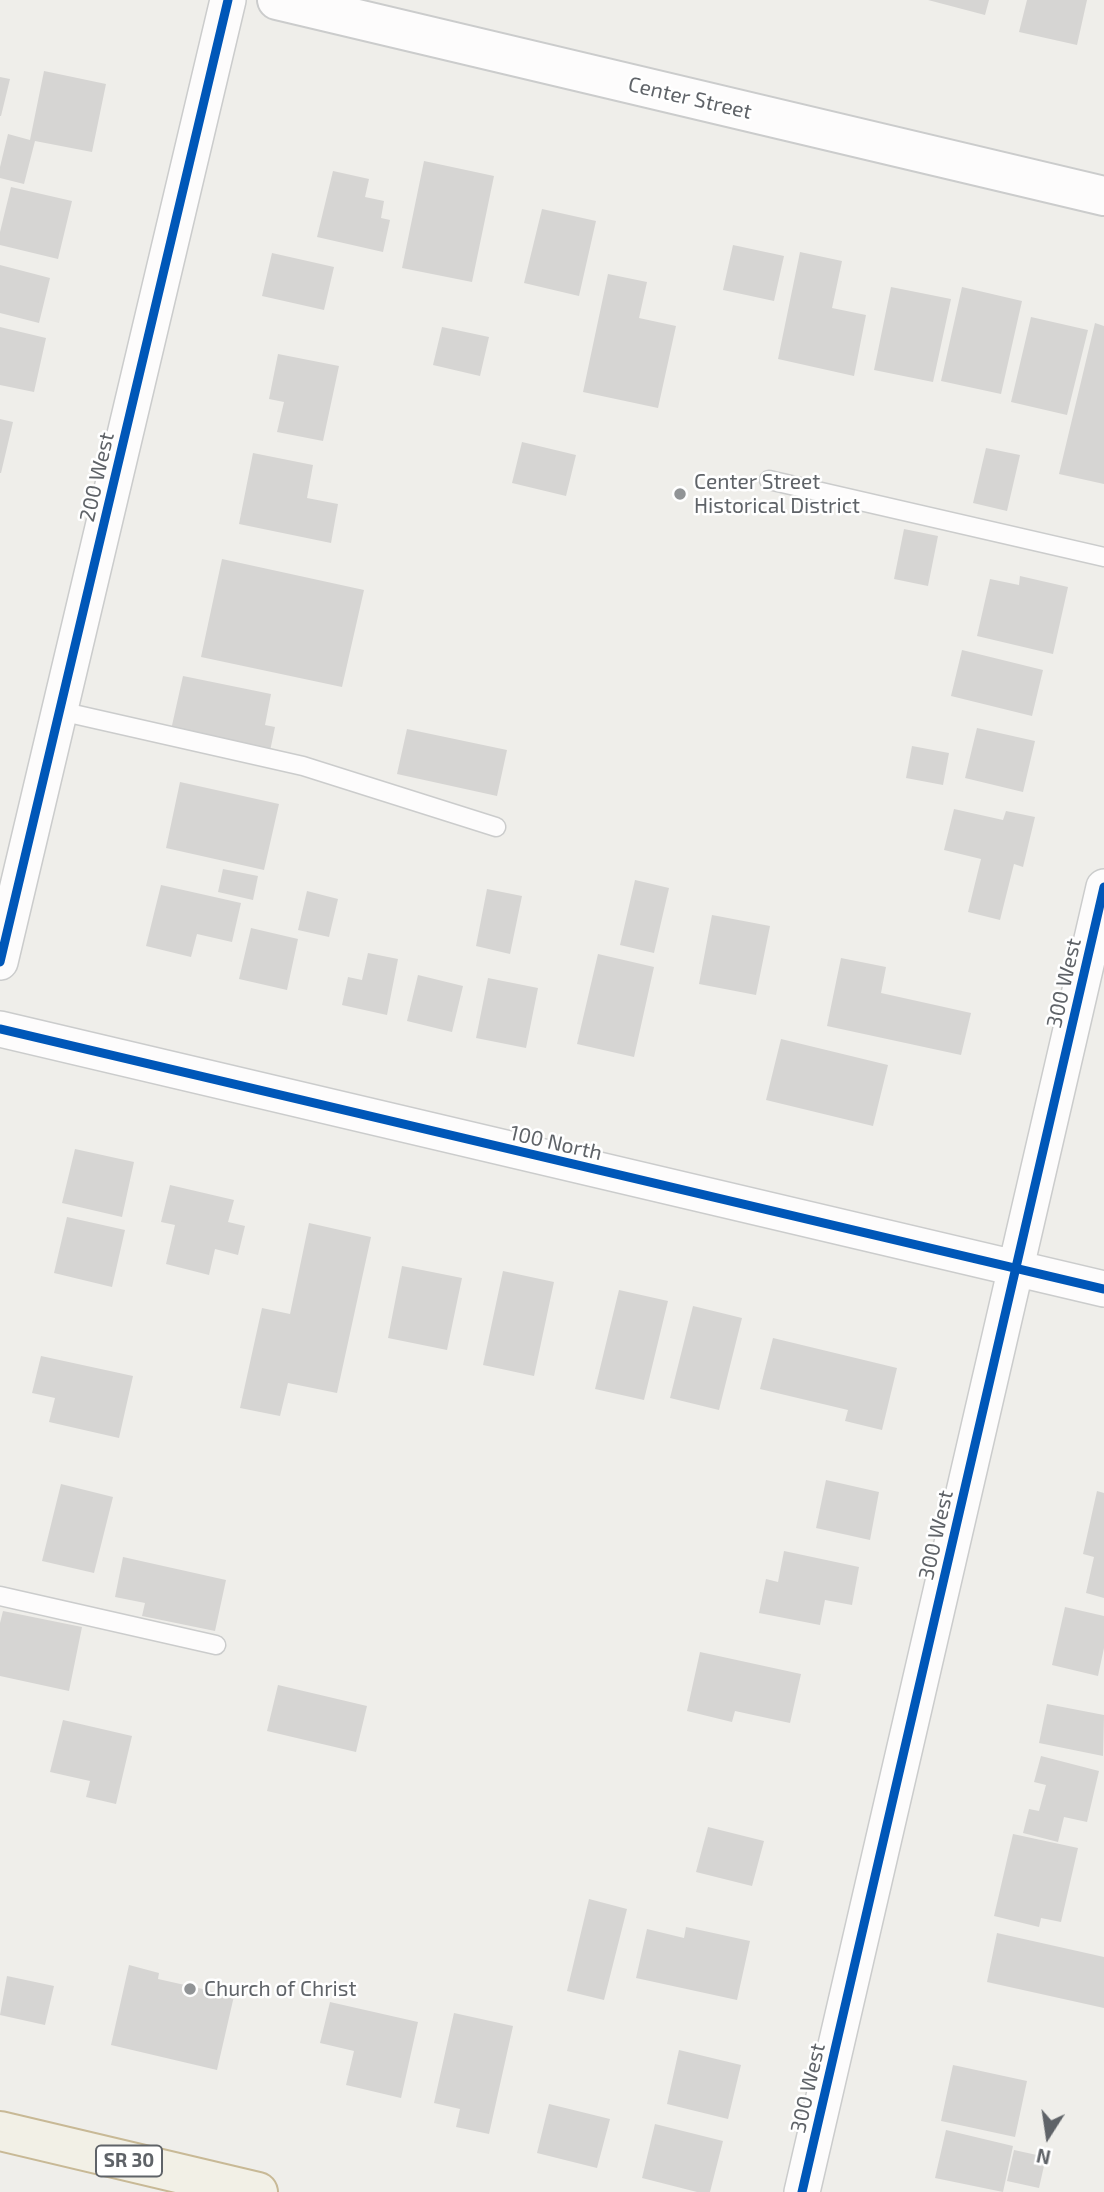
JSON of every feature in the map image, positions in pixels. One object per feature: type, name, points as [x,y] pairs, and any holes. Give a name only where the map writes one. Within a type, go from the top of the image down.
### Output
[{"type":"highway","name":"SR 30","points":[[0,2132],[258,2192]]},
{"type":"street","name":"200 West","points":[[0,961],[228,0]]},
{"type":"street","name":"Center Street","points":[[277,0],[1104,196]]},
{"type":"street","name":"300 West","points":[[802,2192],[1104,887]]},
{"type":"street","name":"100 North","points":[[0,1030],[1104,1289]]},
{"type":"lane","points":[[769,480],[1104,557]]},
{"type":"lane","points":[[60,711],[303,766],[496,827]]},
{"type":"lane","points":[[0,1596],[215,1645]]},
{"type":"building","points":[[928,0],[989,0],[985,15]]},
{"type":"building","points":[[1027,0],[1087,0],[1077,45],[1019,32]]},
{"type":"building","points":[[44,71],[106,84],[92,152],[35,141],[24,184],[0,178],[8,134],[30,140]]},
{"type":"building","points":[[0,77],[10,79],[1,116],[0,116]]},
{"type":"building","points":[[424,161],[494,176],[472,282],[402,268]]},
{"type":"building","points":[[333,171],[369,179],[365,197],[384,201],[381,218],[390,220],[383,252],[317,237]]},
{"type":"building","points":[[11,187],[72,201],[58,259],[0,245],[0,232]]},
{"type":"building","points":[[542,209],[596,221],[579,296],[524,283]]},
{"type":"building","points":[[733,245],[784,256],[774,301],[723,290]]},
{"type":"building","points":[[800,252],[842,261],[832,308],[866,315],[854,376],[778,359]]},
{"type":"building","points":[[272,253],[334,267],[324,310],[262,296]]},
{"type":"building","points":[[0,265],[50,278],[39,323],[0,313]]},
{"type":"building","points":[[608,274],[647,282],[639,318],[676,326],[658,408],[583,392]]},
{"type":"building","points":[[891,287],[951,299],[933,382],[874,370]]},
{"type":"building","points":[[962,287],[1022,301],[1001,394],[941,381]]},
{"type":"building","points":[[1031,317],[1088,330],[1067,415],[1011,402]]},
{"type":"building","points":[[1095,323],[1104,326],[1104,484],[1059,474]]},
{"type":"building","points":[[0,327],[46,338],[34,392],[0,385]]},
{"type":"building","points":[[442,327],[489,337],[480,376],[433,365]]},
{"type":"building","points":[[278,354],[339,366],[323,441],[277,432],[284,402],[269,399]]},
{"type":"building","points":[[0,419],[13,422],[1,473],[0,473]]},
{"type":"building","points":[[522,442],[576,455],[566,496],[512,483]]},
{"type":"building","points":[[986,448],[1020,455],[1007,511],[973,503]]},
{"type":"building","points":[[253,453],[313,465],[307,498],[338,504],[331,543],[239,524]]},
{"type":"building","points":[[904,529],[938,536],[928,586],[894,579]]},
{"type":"building","points":[[222,559],[364,590],[342,687],[201,657]]},
{"type":"building","points":[[1020,576],[1068,587],[1053,654],[977,636],[990,579],[1019,585]]},
{"type":"building","points":[[962,650],[1043,670],[1032,716],[951,696]]},
{"type":"building","points":[[183,676],[271,694],[265,725],[275,727],[270,751],[171,730]]},
{"type":"building","points":[[977,728],[1035,741],[1023,792],[965,778]]},
{"type":"building","points":[[407,729],[507,750],[497,796],[397,774]]},
{"type":"building","points":[[912,746],[949,753],[943,785],[906,778]]},
{"type":"building","points":[[180,782],[279,804],[264,870],[166,848]]},
{"type":"building","points":[[954,809],[1003,820],[1006,811],[1035,817],[1023,867],[1014,864],[1000,920],[968,912],[981,859],[944,850]]},
{"type":"building","points":[[223,869],[258,876],[253,900],[218,892]]},
{"type":"building","points":[[635,880],[669,888],[654,953],[620,945]]},
{"type":"building","points":[[161,885],[241,903],[232,942],[197,934],[191,957],[146,946]]},
{"type":"building","points":[[487,889],[522,896],[510,954],[476,946]]},
{"type":"building","points":[[307,891],[338,899],[329,937],[298,930]]},
{"type":"building","points":[[712,915],[770,926],[756,995],[699,984]]},
{"type":"building","points":[[251,928],[298,939],[287,990],[239,979]]},
{"type":"building","points":[[368,953],[398,959],[387,1015],[342,1005],[348,977],[362,980]]},
{"type":"building","points":[[598,954],[654,967],[634,1057],[577,1044]]},
{"type":"building","points":[[841,958],[886,967],[881,993],[971,1013],[961,1055],[827,1026]]},
{"type":"building","points":[[418,975],[463,986],[452,1032],[407,1021]]},
{"type":"building","points":[[488,978],[538,988],[526,1048],[476,1038]]},
{"type":"building","points":[[781,1039],[888,1065],[873,1126],[766,1100]]},
{"type":"building","points":[[75,1149],[134,1162],[122,1217],[62,1203]]},
{"type":"building","points":[[170,1185],[234,1200],[228,1222],[245,1226],[238,1255],[215,1249],[209,1275],[166,1264],[175,1225],[161,1222]]},
{"type":"building","points":[[67,1217],[125,1230],[112,1287],[54,1273]]},
{"type":"building","points":[[309,1223],[371,1237],[337,1393],[288,1383],[280,1416],[240,1408],[262,1308],[290,1314]]},
{"type":"building","points":[[402,1266],[462,1278],[447,1350],[388,1338]]},
{"type":"building","points":[[503,1271],[554,1282],[534,1376],[483,1365]]},
{"type":"building","points":[[619,1290],[668,1301],[644,1400],[595,1389]]},
{"type":"building","points":[[693,1306],[742,1318],[719,1410],[670,1398]]},
{"type":"building","points":[[773,1338],[897,1368],[882,1430],[845,1421],[848,1410],[760,1389]]},
{"type":"building","points":[[41,1356],[133,1376],[119,1438],[49,1422],[55,1398],[32,1393]]},
{"type":"building","points":[[826,1480],[879,1492],[870,1540],[816,1528]]},
{"type":"building","points":[[61,1484],[113,1497],[94,1573],[42,1561]]},
{"type":"building","points":[[1097,1491],[1104,1493],[1104,1598],[1086,1593],[1094,1557],[1083,1554]]},
{"type":"building","points":[[784,1551],[859,1567],[852,1605],[825,1600],[820,1625],[759,1613],[766,1579],[778,1582]]},
{"type":"building","points":[[123,1557],[226,1580],[215,1631],[142,1616],[145,1603],[115,1597]]},
{"type":"building","points":[[1065,1607],[1104,1616],[1104,1648],[1098,1676],[1052,1665]]},
{"type":"building","points":[[3,1611],[82,1627],[69,1691],[0,1676],[0,1623]]},
{"type":"building","points":[[700,1652],[801,1674],[790,1723],[735,1711],[732,1722],[687,1711]]},
{"type":"building","points":[[278,1685],[367,1706],[356,1752],[267,1731]]},
{"type":"building","points":[[1047,1704],[1104,1715],[1103,1756],[1039,1743]]},
{"type":"building","points":[[63,1720],[132,1736],[116,1804],[86,1797],[90,1781],[50,1772]]},
{"type":"building","points":[[1041,1756],[1099,1771],[1087,1822],[1064,1817],[1058,1842],[1023,1833],[1029,1809],[1039,1811],[1046,1785],[1034,1782]]},
{"type":"building","points":[[708,1827],[764,1841],[752,1886],[696,1872]]},
{"type":"building","points":[[1013,1834],[1078,1848],[1061,1922],[1041,1918],[1039,1927],[994,1916]]},
{"type":"building","points":[[589,1899],[627,1909],[604,2000],[567,1991]]},
{"type":"building","points":[[686,1927],[750,1941],[737,2000],[636,1978],[647,1929],[684,1938]]},
{"type":"building","points":[[997,1933],[1104,1957],[1104,2008],[987,1982]]},
{"type":"building","points":[[129,1965],[159,1973],[158,1979],[234,1996],[217,2070],[111,2045]]},
{"type":"building","points":[[7,1976],[54,1986],[45,2025],[0,2015]]},
{"type":"building","points":[[330,2002],[418,2022],[401,2098],[346,2085],[354,2051],[320,2043]]},
{"type":"building","points":[[454,2013],[513,2026],[489,2134],[456,2127],[460,2109],[434,2103]]},
{"type":"building","points":[[679,2050],[741,2065],[728,2119],[667,2104]]},
{"type":"building","points":[[953,2065],[1027,2081],[1015,2137],[941,2121]]},
{"type":"building","points":[[549,2104],[610,2119],[597,2168],[537,2153]]},
{"type":"building","points":[[655,2124],[723,2141],[710,2192],[697,2192],[642,2178]]},
{"type":"building","points":[[946,2130],[1013,2146],[1003,2192],[935,2178]]},
{"type":"building","points":[[1014,2150],[1046,2157],[1039,2188],[1007,2181]]},
{"type":"cycle path","points":[[0,962],[228,0]]},
{"type":"cycle path","points":[[802,2192],[1104,887]]},
{"type":"cycle path","points":[[0,1029],[1104,1289]]},
{"type":"place","name":"Center Street Historical District","points":[[680,494]]},
{"type":"place","name":"Church of Christ","points":[[190,1989]]}]
